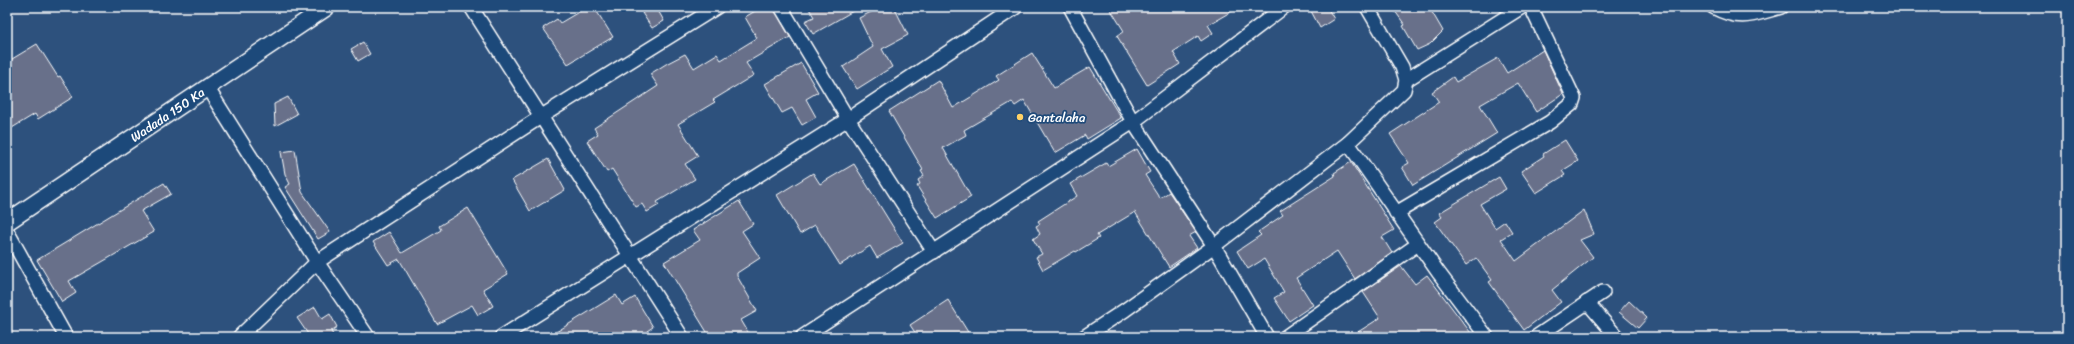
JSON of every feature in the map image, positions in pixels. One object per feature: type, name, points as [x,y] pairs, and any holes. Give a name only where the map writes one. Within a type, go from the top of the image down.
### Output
[{"type":"street","name":"Wadada 150 Ka","points":[[7,222],[327,7]]},
{"type":"street","points":[[471,7],[631,254],[682,337]]},
{"type":"street","points":[[239,337],[317,262],[542,116],[717,7]]},
{"type":"street","points":[[781,7],[848,119],[934,252]]},
{"type":"street","points":[[501,337],[848,119],[1016,7]]},
{"type":"street","points":[[1070,7],[1133,122],[1214,246],[1267,337]]},
{"type":"street","points":[[802,337],[1133,122],[1284,7]]},
{"type":"street","points":[[1084,337],[1125,310],[1214,246],[1348,143],[1404,90],[1406,80],[1402,67],[1367,7]]},
{"type":"street","points":[[1406,80],[1522,7]]},
{"type":"street","points":[[1396,213],[1550,122],[1572,104],[1574,98],[1531,7]]},
{"type":"street","points":[[1713,7],[1728,15],[1747,16],[1781,7]]},
{"type":"street","points":[[207,87],[317,262],[368,337]]},
{"type":"street","points":[[1348,143],[1418,244],[1487,337]]},
{"type":"street","points":[[7,231],[66,337]]},
{"type":"street","points":[[1285,337],[1418,244]]},
{"type":"street","points":[[1536,337],[1603,292]]},
{"type":"street","points":[[1587,302],[1617,337]]},
{"type":"building","points":[[587,7],[594,7],[613,37],[568,64],[543,28],[557,19],[560,23]]},
{"type":"building","points":[[652,7],[656,7],[664,21],[652,28],[642,13]]},
{"type":"building","points":[[762,7],[773,7],[790,37],[746,63],[754,75],[713,100],[715,102],[678,124],[698,156],[685,164],[695,179],[657,202],[659,205],[647,212],[642,204],[636,207],[612,169],[607,172],[587,141],[598,134],[594,128],[658,86],[650,74],[666,64],[685,54],[694,68],[717,54],[721,60],[757,38],[745,17]]},
{"type":"building","points":[[808,7],[860,7],[813,34],[805,21],[814,17]]},
{"type":"building","points":[[881,7],[894,7],[908,35],[882,49],[892,67],[857,89],[843,67],[873,47],[859,18]]},
{"type":"building","points":[[1109,7],[1239,7],[1208,25],[1213,33],[1201,41],[1198,36],[1173,52],[1180,64],[1147,85],[1117,36],[1124,31]]},
{"type":"building","points":[[1318,7],[1327,7],[1334,19],[1320,28],[1311,11]]},
{"type":"building","points":[[1392,7],[1429,7],[1443,31],[1430,44],[1417,50],[1403,26],[1405,25]]},
{"type":"building","points":[[363,42],[370,54],[358,61],[351,49]]},
{"type":"building","points":[[37,44],[73,97],[38,119],[35,114],[7,131],[7,62]]},
{"type":"building","points":[[1543,50],[1563,94],[1536,112],[1518,83],[1480,105],[1497,133],[1413,185],[1402,167],[1409,163],[1390,134],[1439,102],[1432,92],[1453,77],[1456,82],[1498,58],[1507,73]]},
{"type":"building","points":[[1032,53],[1054,88],[1090,67],[1121,118],[1087,139],[1085,135],[1055,153],[1024,100],[1015,106],[1012,102],[964,130],[966,135],[943,148],[971,197],[937,218],[917,186],[920,184],[918,180],[924,176],[921,171],[923,170],[889,111],[938,80],[953,108],[999,80],[996,76]]},
{"type":"building","points":[[801,63],[818,92],[806,99],[816,117],[802,125],[792,108],[782,113],[765,84]]},
{"type":"building","points":[[288,97],[297,114],[275,126],[274,104]]},
{"type":"building","points":[[1565,140],[1578,161],[1562,171],[1565,175],[1536,193],[1521,171],[1544,156],[1543,154]]},
{"type":"building","points":[[1137,149],[1150,172],[1145,175],[1160,198],[1169,192],[1196,232],[1189,236],[1197,248],[1169,267],[1135,212],[1097,235],[1099,238],[1043,270],[1036,257],[1042,254],[1033,239],[1040,234],[1036,226],[1040,224],[1038,221],[1077,196],[1070,184],[1106,163],[1108,166]]},
{"type":"building","points":[[295,150],[302,192],[330,232],[318,239],[285,187],[290,184],[285,174],[281,152]]},
{"type":"building","points":[[548,159],[565,190],[530,211],[512,180]]},
{"type":"building","points":[[1351,162],[1394,230],[1382,237],[1392,253],[1355,279],[1337,251],[1296,278],[1313,305],[1289,321],[1274,298],[1284,292],[1264,259],[1248,269],[1237,251],[1261,235],[1258,232],[1283,215],[1280,211],[1335,176],[1334,173]]},
{"type":"building","points":[[854,164],[903,243],[877,258],[870,246],[840,265],[815,225],[800,234],[777,195],[813,173],[820,184]]},
{"type":"building","points":[[1499,177],[1506,189],[1480,204],[1495,228],[1505,221],[1512,232],[1501,239],[1516,261],[1584,210],[1594,234],[1580,240],[1593,257],[1552,290],[1561,302],[1524,330],[1489,282],[1492,280],[1476,258],[1466,265],[1435,222],[1442,217],[1439,213]]},
{"type":"building","points":[[164,183],[171,194],[141,211],[154,232],[69,281],[76,293],[62,302],[37,260]]},
{"type":"building","points":[[739,201],[753,224],[742,231],[760,258],[737,273],[737,276],[757,311],[741,320],[751,337],[710,337],[664,262],[700,240],[693,230]]},
{"type":"building","points":[[468,208],[508,274],[483,289],[493,306],[478,315],[472,305],[437,324],[399,259],[388,265],[373,242],[389,232],[402,253],[441,230],[439,226]]},
{"type":"building","points":[[1401,266],[1415,284],[1427,275],[1474,337],[1350,337],[1380,318],[1363,292]]},
{"type":"building","points":[[616,295],[622,305],[635,297],[653,327],[647,331],[651,337],[548,337]]},
{"type":"building","points":[[948,300],[971,337],[918,337],[910,325]]},
{"type":"building","points":[[1629,301],[1647,318],[1638,328],[1619,312]]},
{"type":"building","points":[[315,307],[322,319],[330,314],[337,327],[331,331],[334,337],[310,337],[297,318]]},
{"type":"place","name":"Gantalaha","points":[[1020,117]]}]
